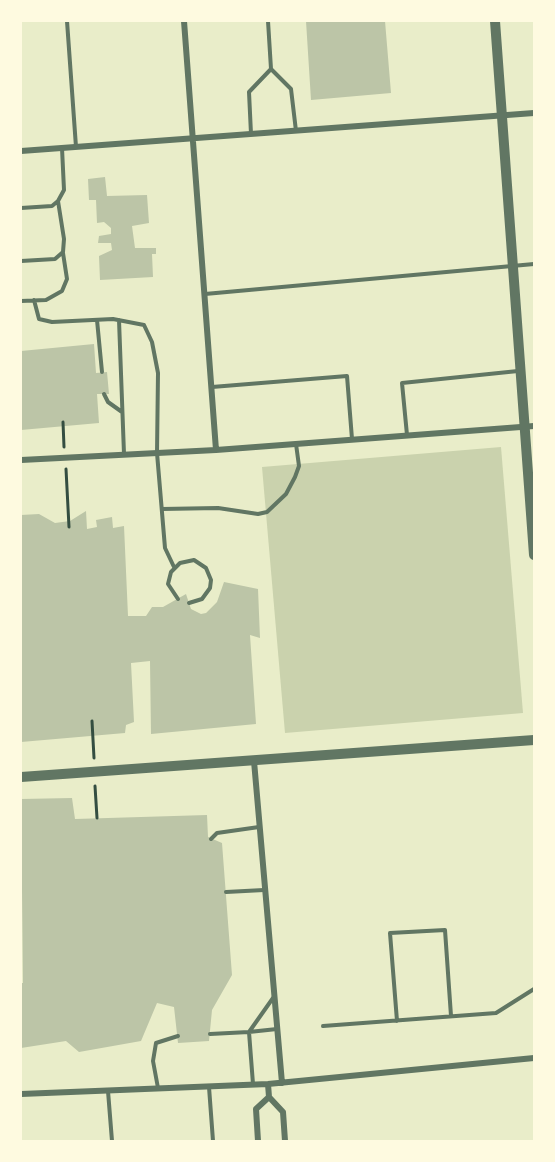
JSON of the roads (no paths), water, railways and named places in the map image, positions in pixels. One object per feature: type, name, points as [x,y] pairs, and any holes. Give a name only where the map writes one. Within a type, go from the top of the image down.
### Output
[{"type":"street","points":[[184,21],[216,450]]},
{"type":"street","points":[[495,21],[520,370],[529,427],[534,555]]},
{"type":"street","points":[[21,151],[534,113]]},
{"type":"street","points":[[21,460],[216,450],[529,427]]},
{"type":"street","points":[[21,777],[534,740]]},
{"type":"street","points":[[254,761],[282,1083]]},
{"type":"street","points":[[21,1094],[268,1084],[534,1058]]},
{"type":"street","points":[[268,1084],[269,1097],[283,1112],[285,1141]]},
{"type":"street","points":[[258,1141],[256,1109],[269,1097]]},
{"type":"lane","points":[[67,21],[76,147]]},
{"type":"lane","points":[[268,21],[271,69],[291,89],[296,131]]},
{"type":"lane","points":[[251,134],[249,92],[271,69]]},
{"type":"lane","points":[[21,208],[52,206],[58,201],[64,190],[62,148]]},
{"type":"lane","points":[[21,301],[46,300],[62,291],[67,279],[58,201]]},
{"type":"lane","points":[[21,261],[55,259],[63,252]]},
{"type":"lane","points":[[205,294],[534,264]]},
{"type":"lane","points":[[34,300],[39,318],[52,322],[119,320],[144,325],[152,342],[158,373],[157,453],[165,548],[174,567]]},
{"type":"lane","points":[[97,320],[102,372]]},
{"type":"lane","points":[[119,320],[124,455]]},
{"type":"lane","points":[[407,436],[402,383],[520,370]]},
{"type":"lane","points":[[212,387],[347,376],[352,440]]},
{"type":"lane","points":[[104,394],[108,402],[123,413]]},
{"type":"lane","points":[[162,509],[218,508],[258,514],[267,512],[286,494],[295,477],[299,466],[296,444]]},
{"type":"lane","points":[[178,599],[168,584],[174,567],[187,560],[194,560],[206,567],[210,574],[210,588],[207,594],[196,602],[189,603]]},
{"type":"lane","points":[[212,839],[217,833],[259,827]]},
{"type":"lane","points":[[226,892],[264,890]]},
{"type":"lane","points":[[397,1021],[390,933],[445,930],[451,1016]]},
{"type":"lane","points":[[323,1026],[496,1013],[534,989]]},
{"type":"lane","points":[[253,1085],[249,1032],[274,998]]},
{"type":"lane","points":[[210,1034],[277,1029]]},
{"type":"lane","points":[[158,1089],[153,1061],[156,1043],[177,1036]]},
{"type":"lane","points":[[209,1087],[213,1141]]},
{"type":"lane","points":[[108,1091],[112,1141]]}]
